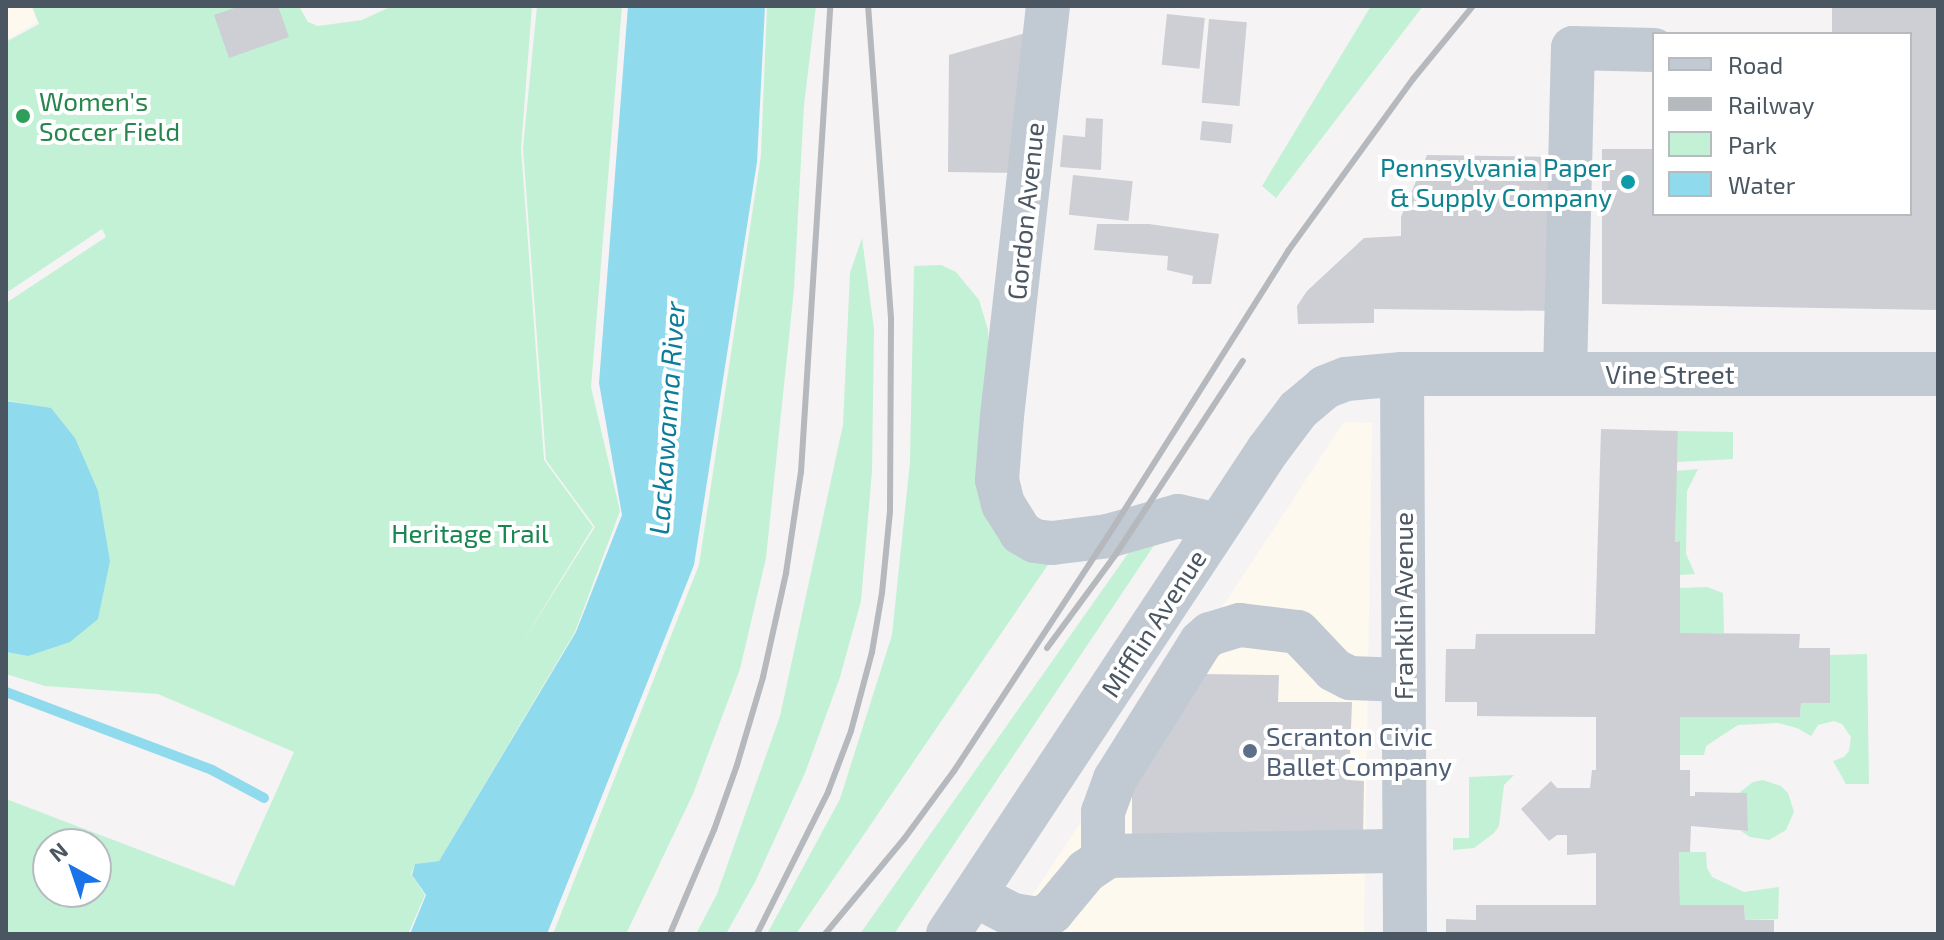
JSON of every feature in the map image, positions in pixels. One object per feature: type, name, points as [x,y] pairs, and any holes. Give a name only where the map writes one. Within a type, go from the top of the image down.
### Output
[{"type":"street","name":"Gordon Avenue","points":[[1048,6],[997,480],[1012,522],[1035,541],[1052,543],[1108,536],[1178,516],[1218,525]]},
{"type":"street","points":[[1565,374],[1573,48],[1652,50]]},
{"type":"street","name":"Vine Street","points":[[1402,374],[1938,374]]},
{"type":"street","name":"Mifflin Avenue","points":[[948,934],[1284,427],[1312,397],[1346,379],[1402,374]]},
{"type":"street","name":"Franklin Avenue","points":[[1402,374],[1405,934]]},
{"type":"street","points":[[1103,858],[1101,835],[1107,795],[1183,670],[1210,634],[1240,625],[1298,632],[1334,670],[1350,678],[1403,680]]},
{"type":"street","points":[[974,895],[1013,915],[1039,919],[1052,912],[1086,871],[1103,858],[1403,851]]},
{"type":"shaded area","points":[[6,6],[31,6],[37,22],[6,40]]},
{"type":"shaded area","points":[[1344,422],[1372,423],[1364,934],[1007,934]]},
{"type":"green space","name":"Heritage Trail","points":[[32,6],[299,6],[308,22],[318,26],[362,20],[392,6],[532,6],[521,148],[544,460],[593,527],[522,643],[595,527],[546,460],[523,148],[537,6],[622,6],[591,387],[620,511],[575,632],[439,861],[415,864],[411,874],[425,895],[408,934],[6,934],[6,799],[82,828],[32,828],[32,908],[112,908],[112,839],[234,886],[294,752],[158,694],[45,686],[6,674],[6,652],[28,656],[50,409],[6,400],[6,303],[106,237],[102,229],[6,293],[6,42],[39,24]]},
{"type":"green space","points":[[767,6],[816,6],[804,105],[794,289],[766,558],[740,669],[693,794],[626,934],[553,934],[699,565],[761,155]]},
{"type":"green space","points":[[1371,6],[1423,6],[1276,198],[1262,186]]},
{"type":"green space","points":[[862,238],[874,329],[872,471],[861,601],[840,677],[805,773],[755,882],[726,934],[696,934],[717,894],[780,716],[843,425],[850,273]]},
{"type":"green space","points":[[941,265],[956,272],[979,300],[988,330],[990,363],[984,471],[1058,550],[796,934],[767,934],[840,799],[892,635],[910,462],[914,266]]},
{"type":"green space","points":[[1678,431],[1733,432],[1733,459],[1677,462]]},
{"type":"green space","points":[[1698,469],[1687,491],[1686,554],[1695,574],[1680,575],[1679,541],[1675,542],[1676,471]]},
{"type":"green space","points":[[1167,526],[894,934],[860,934],[1139,538]]},
{"type":"green space","points":[[1707,587],[1723,593],[1724,633],[1680,633],[1680,588]]},
{"type":"green space","points":[[1867,654],[1869,784],[1846,784],[1833,761],[1844,757],[1849,751],[1851,737],[1842,724],[1834,721],[1818,725],[1811,736],[1778,723],[1738,725],[1706,746],[1704,755],[1680,755],[1680,717],[1800,717],[1801,703],[1830,702],[1830,655]]},
{"type":"green space","points":[[1514,775],[1504,785],[1499,826],[1494,833],[1474,848],[1453,850],[1453,838],[1469,838],[1469,777]]},
{"type":"green space","points":[[1763,780],[1781,786],[1788,793],[1794,812],[1786,830],[1769,840],[1750,837],[1741,831],[1748,830],[1747,793],[1739,793],[1753,782]]},
{"type":"green space","points":[[1679,852],[1706,852],[1707,868],[1712,877],[1744,892],[1779,887],[1778,919],[1745,920],[1744,905],[1680,905]]},
{"type":"water","name":"Lackawanna River","points":[[628,6],[765,6],[757,162],[694,565],[547,934],[410,934],[426,895],[412,875],[415,864],[439,861],[576,632],[622,515],[599,383]]},
{"type":"water","points":[[6,401],[51,408],[75,438],[98,491],[110,561],[98,619],[70,642],[28,656],[6,652]]},
{"type":"building","points":[[240,6],[278,6],[289,37],[229,58],[214,15]]},
{"type":"building","name":"Pennsylvania Paper & Supply Company","points":[[1832,6],[1938,6],[1938,310],[1602,304],[1602,149],[1652,149],[1652,216],[1912,216],[1912,32],[1832,32]]},
{"type":"building","points":[[1167,14],[1205,18],[1199,69],[1162,65]]},
{"type":"building","points":[[1209,19],[1247,22],[1240,106],[1202,103]]},
{"type":"building","points":[[1036,30],[1021,173],[948,172],[949,55]]},
{"type":"building","points":[[1086,118],[1103,119],[1101,170],[1060,167],[1063,135],[1085,137]]},
{"type":"building","points":[[1202,121],[1233,124],[1231,143],[1200,140]]},
{"type":"building","points":[[1427,155],[1559,157],[1560,311],[1374,309],[1374,323],[1298,324],[1297,306],[1307,291],[1364,238],[1401,236],[1401,217]]},
{"type":"building","points":[[1073,175],[1133,181],[1128,221],[1069,215]]},
{"type":"building","points":[[1097,224],[1149,224],[1219,234],[1211,284],[1192,284],[1193,276],[1167,270],[1168,256],[1094,250]]},
{"type":"building","points":[[1601,429],[1678,431],[1675,542],[1680,541],[1680,633],[1800,634],[1799,648],[1830,648],[1830,703],[1801,703],[1800,717],[1680,717],[1680,770],[1690,770],[1690,796],[1695,796],[1695,792],[1747,793],[1748,831],[1691,826],[1690,852],[1679,852],[1680,905],[1744,905],[1745,920],[1774,920],[1774,934],[1446,934],[1446,919],[1476,920],[1476,905],[1596,905],[1596,853],[1567,855],[1567,835],[1557,835],[1549,841],[1521,809],[1551,781],[1557,788],[1590,788],[1592,770],[1596,770],[1596,717],[1477,716],[1477,702],[1445,702],[1446,649],[1475,649],[1476,634],[1595,634]]},
{"type":"building","name":"Scranton Civic Ballet Company","points":[[1202,674],[1279,675],[1278,702],[1352,702],[1349,780],[1364,781],[1363,839],[1132,836],[1132,780]]},
{"type":"waterway","points":[[6,692],[212,770],[264,798]]},
{"type":"railway","points":[[670,934],[714,830],[737,765],[763,677],[786,573],[801,472],[830,6]]},
{"type":"railway","points":[[757,934],[828,792],[851,731],[872,652],[882,593],[890,511],[891,318],[868,6]]},
{"type":"railway","points":[[825,934],[904,839],[954,771],[1108,536],[1288,251],[1413,79],[1473,6]]},
{"type":"railway","points":[[1047,648],[1116,554],[1243,361]]},
{"type":"place","name":"Women's Soccer Field","points":[[23,116]]},
{"type":"place","name":"Pennsylvania Paper & Supply Company","points":[[1628,182]]},
{"type":"place","name":"Scranton Civic Ballet Company","points":[[1250,751]]}]
